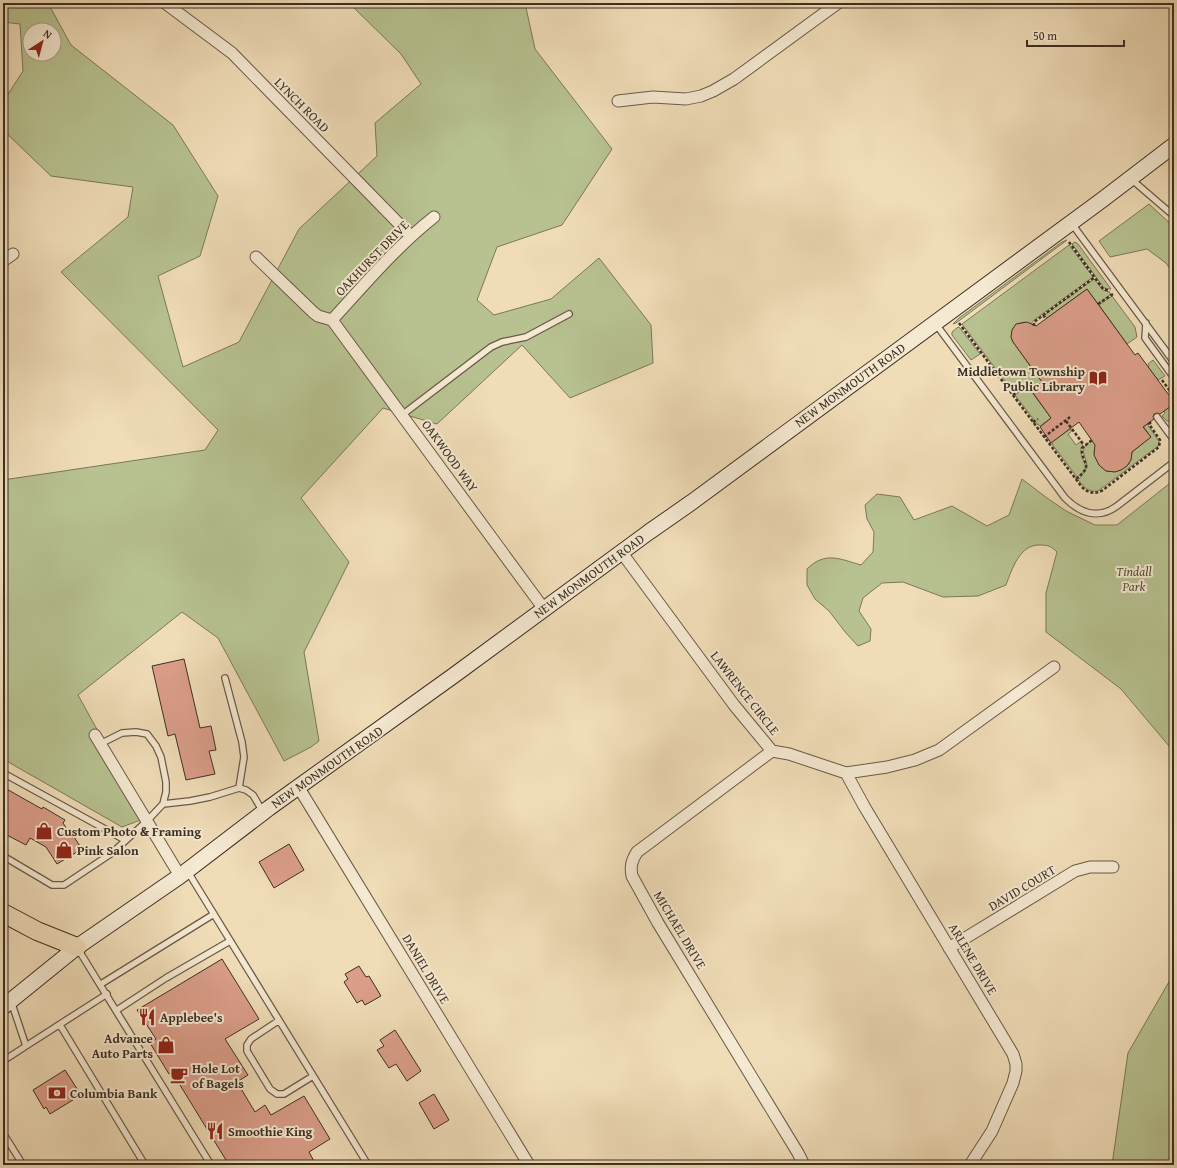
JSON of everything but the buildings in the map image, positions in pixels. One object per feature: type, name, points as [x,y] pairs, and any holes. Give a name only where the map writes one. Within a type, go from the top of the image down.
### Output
[{"type":"highway","points":[[3,913],[37,931],[77,947]]},
{"type":"main road","name":"NEW MONMOUTH ROAD","points":[[7,1004],[77,947],[184,873],[263,813],[622,553],[1071,223],[1174,145]]},
{"type":"street","name":"LYNCH ROAD","points":[[165,3],[232,53],[410,236]]},
{"type":"street","points":[[618,101],[653,97],[686,99],[713,92],[734,79],[838,3]]},
{"type":"street","name":"OAKHURST DRIVE","points":[[332,320],[410,236],[434,217]]},
{"type":"street","points":[[3,261],[14,254]]},
{"type":"street","points":[[256,258],[314,313],[318,316],[332,320]]},
{"type":"street","name":"OAKWOOD WAY","points":[[332,320],[544,609]]},
{"type":"street","name":"LAWRENCE CIRCLE","points":[[622,553],[734,705],[772,751],[789,754],[846,773],[887,767],[915,760],[939,750],[1054,667]]},
{"type":"street","points":[[98,739],[147,821],[184,873]]},
{"type":"street","name":"MICHAEL DRIVE","points":[[772,751],[637,852],[631,863],[630,871],[658,923],[804,1165]]},
{"type":"street","name":"ARLENE DRIVE","points":[[846,773],[864,806],[949,948],[1012,1050],[1016,1064],[1016,1072],[1013,1082],[992,1131],[970,1165]]},
{"type":"street","name":"DANIEL DRIVE","points":[[299,788],[529,1165]]},
{"type":"street","name":"DAVID COURT","points":[[949,948],[1075,871],[1090,867],[1113,867]]},
{"type":"lane","points":[[1130,178],[1174,216]]},
{"type":"lane","points":[[1071,223],[1146,322],[1174,362]]},
{"type":"lane","points":[[402,416],[491,347],[502,342],[526,337],[569,314]]},
{"type":"lane","points":[[1146,322],[1145,338],[1174,378]]},
{"type":"lane","points":[[935,323],[1064,498],[1077,508],[1096,514],[1108,512],[1174,462]]},
{"type":"lane","points":[[1157,417],[1174,440]]},
{"type":"lane","points":[[225,678],[242,742],[244,757],[239,788]]},
{"type":"lane","points":[[3,856],[52,884],[64,885],[112,852],[147,821],[163,804],[166,792],[166,782],[161,757],[156,746],[147,734],[136,732],[122,733],[98,739]]},
{"type":"lane","points":[[3,773],[125,840]]},
{"type":"lane","points":[[163,804],[190,802],[239,788],[246,790],[253,795],[263,813]]},
{"type":"lane","points":[[184,873],[214,914],[278,1021],[368,1165]]},
{"type":"lane","points":[[101,984],[214,914]]},
{"type":"lane","points":[[117,1010],[166,978],[230,941]]},
{"type":"lane","points":[[77,947],[211,1165]]},
{"type":"lane","points":[[3,1061],[107,994]]},
{"type":"lane","points":[[7,1004],[26,1046]]},
{"type":"lane","points":[[278,1021],[251,1039],[247,1045],[247,1051],[270,1089],[277,1094],[284,1094],[313,1076]]},
{"type":"lane","points":[[60,1025],[145,1165]]},
{"type":"lane","points":[[3,1133],[23,1165]]},
{"type":"path","points":[[1069,242],[1103,289],[1110,290],[1117,299]]},
{"type":"path","points":[[1034,326],[1034,322],[1094,277]]},
{"type":"path","points":[[1098,304],[1113,294]]},
{"type":"path","points":[[1043,315],[1046,319]]},
{"type":"path","points":[[959,323],[1076,479],[1088,492],[1099,492],[1161,445],[1160,440],[1149,424],[1157,417]]},
{"type":"path","points":[[1161,380],[1172,394],[1174,393]]},
{"type":"path","points":[[1013,395],[1030,383],[1033,383],[1036,387]]},
{"type":"path","points":[[1044,436],[1070,417]]},
{"type":"path","points":[[1033,422],[1038,419]]},
{"type":"path","points":[[1066,420],[1084,445]]},
{"type":"path","points":[[1076,479],[1085,472],[1086,468],[1082,451],[1084,445],[1092,440]]},
{"type":"green space","points":[[3,3],[48,3],[58,22],[22,22],[22,55],[20,24],[3,22]]},
{"type":"green space","points":[[349,3],[525,3],[535,49],[612,149],[562,225],[497,247],[477,300],[494,315],[551,299],[599,258],[651,325],[653,363],[570,398],[522,345],[437,424],[383,408],[301,498],[349,562],[304,652],[319,741],[311,747],[284,761],[218,638],[182,612],[78,695],[146,818],[122,827],[3,759],[3,662],[7,659],[3,652],[3,480],[205,450],[218,430],[61,272],[128,217],[133,187],[51,176],[3,130],[3,102],[23,71],[22,62],[62,62],[62,29],[71,45],[173,125],[218,196],[200,256],[158,276],[183,367],[239,342],[299,229],[377,156],[375,123],[421,84],[401,54]]},
{"type":"green space","points":[[1149,204],[1174,227],[1174,275],[1166,263],[1147,249],[1110,257],[1099,241]]},
{"type":"green space","points":[[1067,240],[956,323],[953,324],[1062,242]]},
{"type":"green space","points":[[1075,242],[1111,289],[1104,288],[1072,244]]},
{"type":"green space","points":[[1069,245],[1093,277],[1034,320],[1031,324],[1022,322],[1015,326],[1012,333],[1013,342],[1042,382],[1037,386],[1031,382],[1014,393],[962,324]]},
{"type":"green space","points":[[1094,279],[1103,290],[1111,294],[1098,304],[1087,289],[1047,318],[1044,315]]},
{"type":"green space","points":[[1112,296],[1135,327],[1137,337],[1127,344],[1099,305]]},
{"type":"green space","points":[[958,327],[980,354],[971,360],[952,335],[952,332]]},
{"type":"green space","points":[[1153,360],[1165,376],[1158,380],[1148,367],[1148,364]]},
{"type":"green space","points":[[1029,385],[1033,385],[1035,387],[1031,391],[1051,418],[1040,426],[1015,395]]},
{"type":"green space","points":[[1174,404],[1174,423],[1167,421],[1162,416],[1165,413],[1164,411]]},
{"type":"green space","points":[[1147,424],[1159,441],[1157,447],[1098,491],[1091,491],[1082,485],[1078,480],[1085,472],[1087,467],[1083,451],[1085,446],[1092,440],[1096,445],[1094,453],[1099,465],[1106,471],[1121,470],[1129,464],[1132,452],[1151,437],[1144,427]]},
{"type":"green space","points":[[1070,429],[1072,431],[1068,434],[1076,445],[1080,442],[1083,445],[1081,454],[1085,469],[1083,473],[1077,477],[1052,444],[1052,442]]},
{"type":"green space","name":"Tindall Park","points":[[1022,479],[1066,511],[1095,525],[1117,525],[1174,480],[1174,752],[1121,689],[1046,632],[1046,593],[1057,552],[1049,546],[1040,545],[1027,549],[1022,553],[1014,565],[1006,585],[978,596],[943,597],[903,582],[882,583],[863,598],[859,611],[871,629],[870,641],[858,646],[829,611],[815,599],[807,585],[807,569],[820,560],[833,558],[861,565],[873,552],[874,532],[867,519],[865,505],[877,494],[900,497],[914,520],[952,506],[987,526],[1009,515]]},
{"type":"green space","points":[[1174,973],[1174,1165],[1112,1165],[1128,1053]]},
{"type":"place","name":"Middletown Township Public Library","points":[[1098,378]]},
{"type":"place","name":"Custom Photo & Framing","points":[[44,831]]},
{"type":"place","name":"Pink Salon","points":[[64,850]]},
{"type":"place","name":"Applebee's","points":[[147,1017]]},
{"type":"place","name":"Advance Auto Parts","points":[[166,1045]]},
{"type":"place","name":"Hole Lot of Bagels","points":[[179,1075]]},
{"type":"place","name":"Columbia Bank","points":[[57,1093]]},
{"type":"place","name":"Smoothie King","points":[[215,1131]]}]
